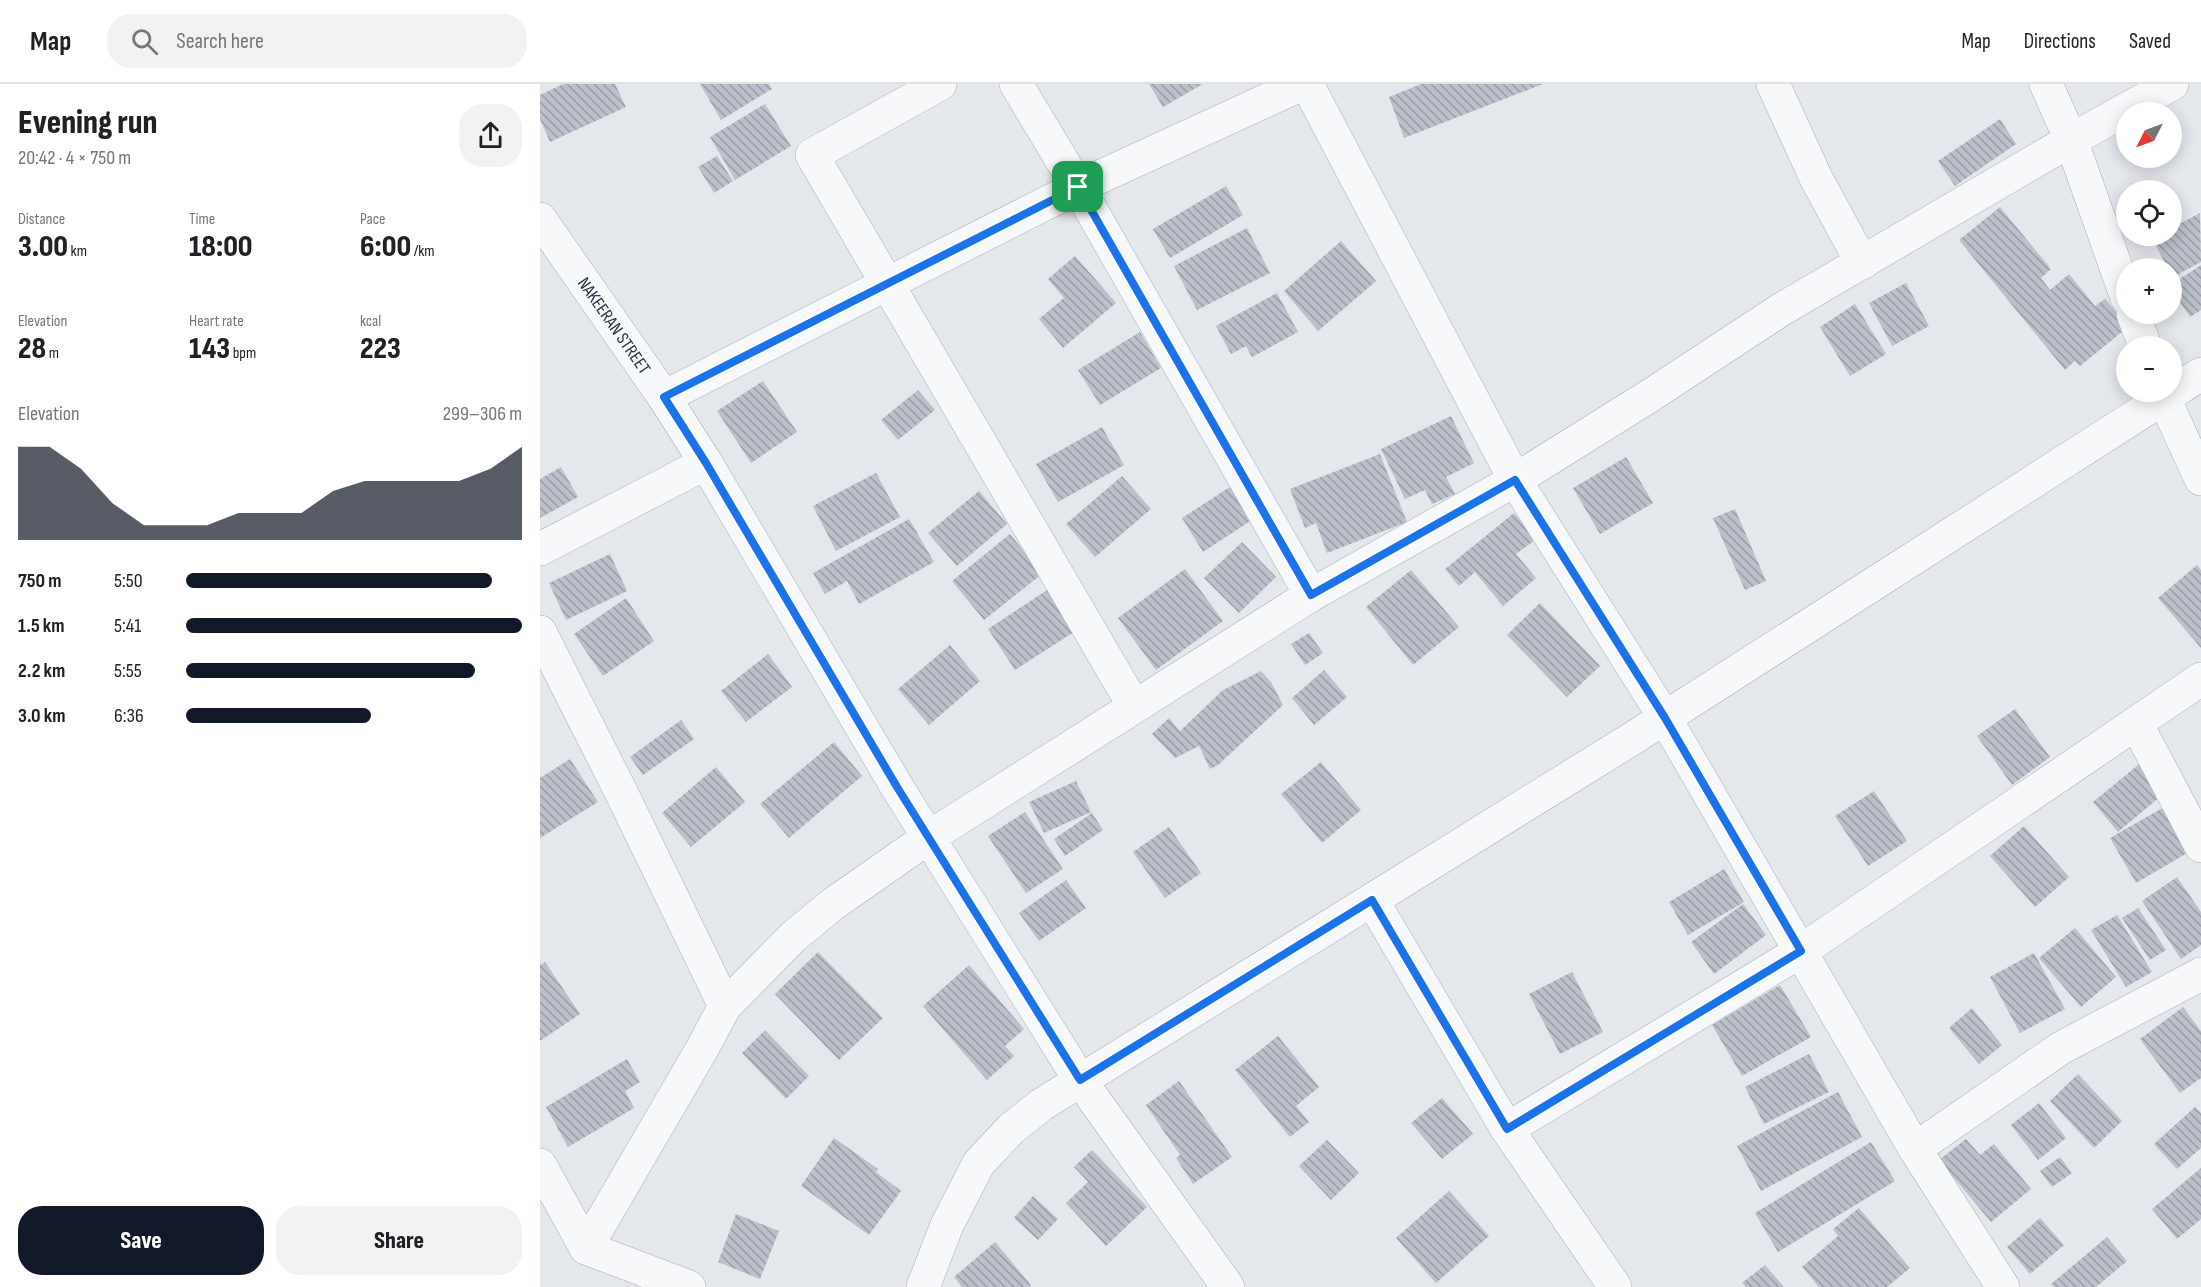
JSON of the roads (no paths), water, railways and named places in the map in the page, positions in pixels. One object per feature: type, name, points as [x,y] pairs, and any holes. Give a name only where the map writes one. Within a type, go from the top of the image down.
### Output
[{"type":"street","points":[[940,84],[812,155],[1134,706]]},
{"type":"street","points":[[1016,84],[1078,187],[1311,595]]},
{"type":"street","points":[[664,397],[1078,187],[1302,84]]},
{"type":"street","points":[[1307,84],[1515,480],[1665,718],[1915,1149],[2003,1287]]},
{"type":"street","points":[[1773,84],[1816,178],[1862,263]]},
{"type":"street","points":[[2046,84],[2071,140],[2116,266]]},
{"type":"street","points":[[586,1248],[696,1059],[724,1006],[793,937],[832,904],[929,837],[1311,595],[1515,480],[1651,396],[1782,309],[2071,140],[2172,84]]},
{"type":"street","name":"NAKEERAN STREET","points":[[540,219],[664,397],[706,463],[897,787],[1080,1080],[1228,1287]]},
{"type":"street","points":[[2182,385],[2201,374]]},
{"type":"street","points":[[923,1287],[947,1225],[979,1162],[1011,1129],[1041,1105],[1665,718],[2153,402]]},
{"type":"street","points":[[2165,402],[2201,479]]},
{"type":"street","points":[[540,549],[706,463]]},
{"type":"street","points":[[540,632],[622,794],[724,1006]]},
{"type":"street","points":[[1507,1129],[1801,951],[2201,679]]},
{"type":"street","points":[[2136,723],[2201,846]]},
{"type":"street","points":[[1372,900],[1507,1129],[1615,1287]]},
{"type":"street","points":[[1915,1149],[2061,1048],[2198,981]]},
{"type":"street","points":[[540,1165],[586,1248],[690,1287]]}]
